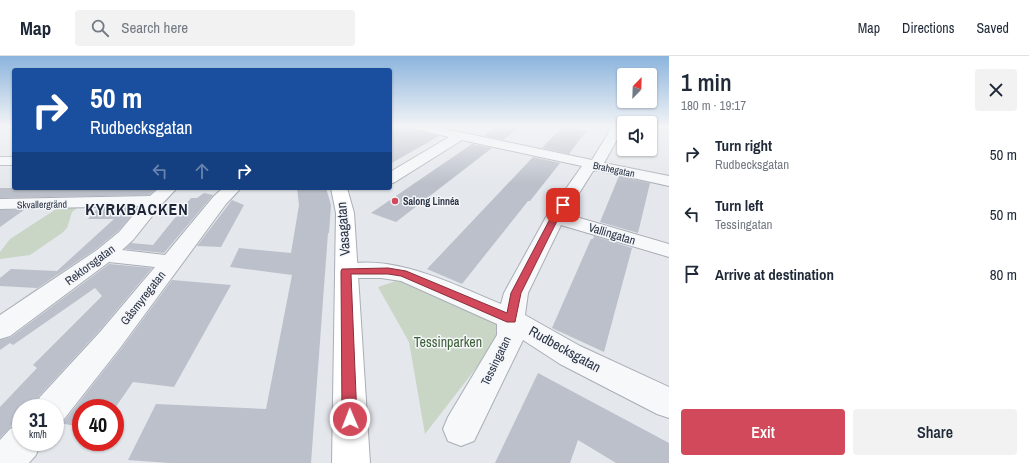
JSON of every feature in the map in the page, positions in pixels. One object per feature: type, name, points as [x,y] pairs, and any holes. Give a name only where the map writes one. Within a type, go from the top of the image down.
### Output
[{"type":"street","points":[[392,178],[444,146]]},
{"type":"street","name":"Brahegatan","points":[[507,146],[669,181]]},
{"type":"street","name":"Tessingatan","points":[[461,429],[511,336],[511,319],[516,293],[555,217],[588,168],[596,165],[607,146]]},
{"type":"street","points":[[0,161],[12,161]]},
{"type":"street","points":[[0,198],[18,190]]},
{"type":"street","name":"Gåsmyregatan","points":[[60,399],[110,340],[220,200],[231,190]]},
{"type":"street","name":"Vasagatan","points":[[339,190],[345,213],[351,463]]},
{"type":"street","name":"Skvallergränd","points":[[0,204],[162,195]]},
{"type":"street","name":"Rektorsgatan","points":[[0,329],[105,255],[126,236],[162,195]]},
{"type":"street","name":"Vallingatan","points":[[555,217],[669,251]]},
{"type":"street","points":[[105,255],[171,262]]},
{"type":"street","name":"Rudbecksgatan","points":[[346,271],[388,271],[403,273],[511,319],[570,354],[669,403]]},
{"type":"street","points":[[5,463],[15,451]]},
{"type":"green space","points":[[64,204],[78,207],[72,212],[67,228],[62,233],[30,255],[0,259],[0,252],[10,239]]},
{"type":"green space","name":"Tessinparken","points":[[405,278],[507,328],[425,434],[409,342],[378,287]]},
{"type":"building","points":[[392,146],[422,146],[392,163]]},
{"type":"building","points":[[469,146],[492,148],[396,222],[371,213]]},
{"type":"building","points":[[544,146],[575,146],[569,154],[542,148]]},
{"type":"building","points":[[533,157],[560,163],[462,284],[427,269]]},
{"type":"building","points":[[619,176],[650,183],[638,233],[600,222]]},
{"type":"building","points":[[0,188],[12,188],[12,190],[155,190],[149,195],[0,198]]},
{"type":"building","points":[[297,190],[327,190],[331,205],[311,463],[169,463],[128,460],[156,404],[266,409],[292,275],[230,267],[239,248],[291,253],[299,205]]},
{"type":"building","points":[[204,193],[213,195],[164,253],[125,249],[131,243],[153,245],[191,198],[197,198]]},
{"type":"building","points":[[232,200],[244,205],[221,247],[197,246]]},
{"type":"building","points":[[98,208],[138,208],[118,231],[96,249],[12,305],[37,288],[0,286],[0,278],[11,269],[57,271],[114,219],[88,219]]},
{"type":"building","points":[[0,210],[24,210],[0,227]]},
{"type":"building","points":[[594,236],[632,248],[604,352],[552,328],[591,239],[593,239]]},
{"type":"building","points":[[109,264],[152,268],[99,331],[38,399],[12,399],[12,425],[0,438],[0,407],[37,368],[33,365],[102,296],[95,288],[13,345],[10,343],[0,350],[0,340],[11,337]]},
{"type":"building","points":[[172,280],[231,285],[174,387],[133,382],[121,399],[82,399]]},
{"type":"building","points":[[538,373],[669,443],[669,463],[616,463],[578,440],[570,463],[495,463]]},
{"type":"building","points":[[72,411],[72,425],[64,424],[65,420]]},
{"type":"place","name":"Salong Linnéa","points":[[395,201]]},
{"type":"district","name":"KYRKBACKEN","points":[[137,209]]},
{"type":"route","points":[[350,419],[346,271],[388,271],[403,273],[511,319],[516,293],[555,217],[563,205]]}]
